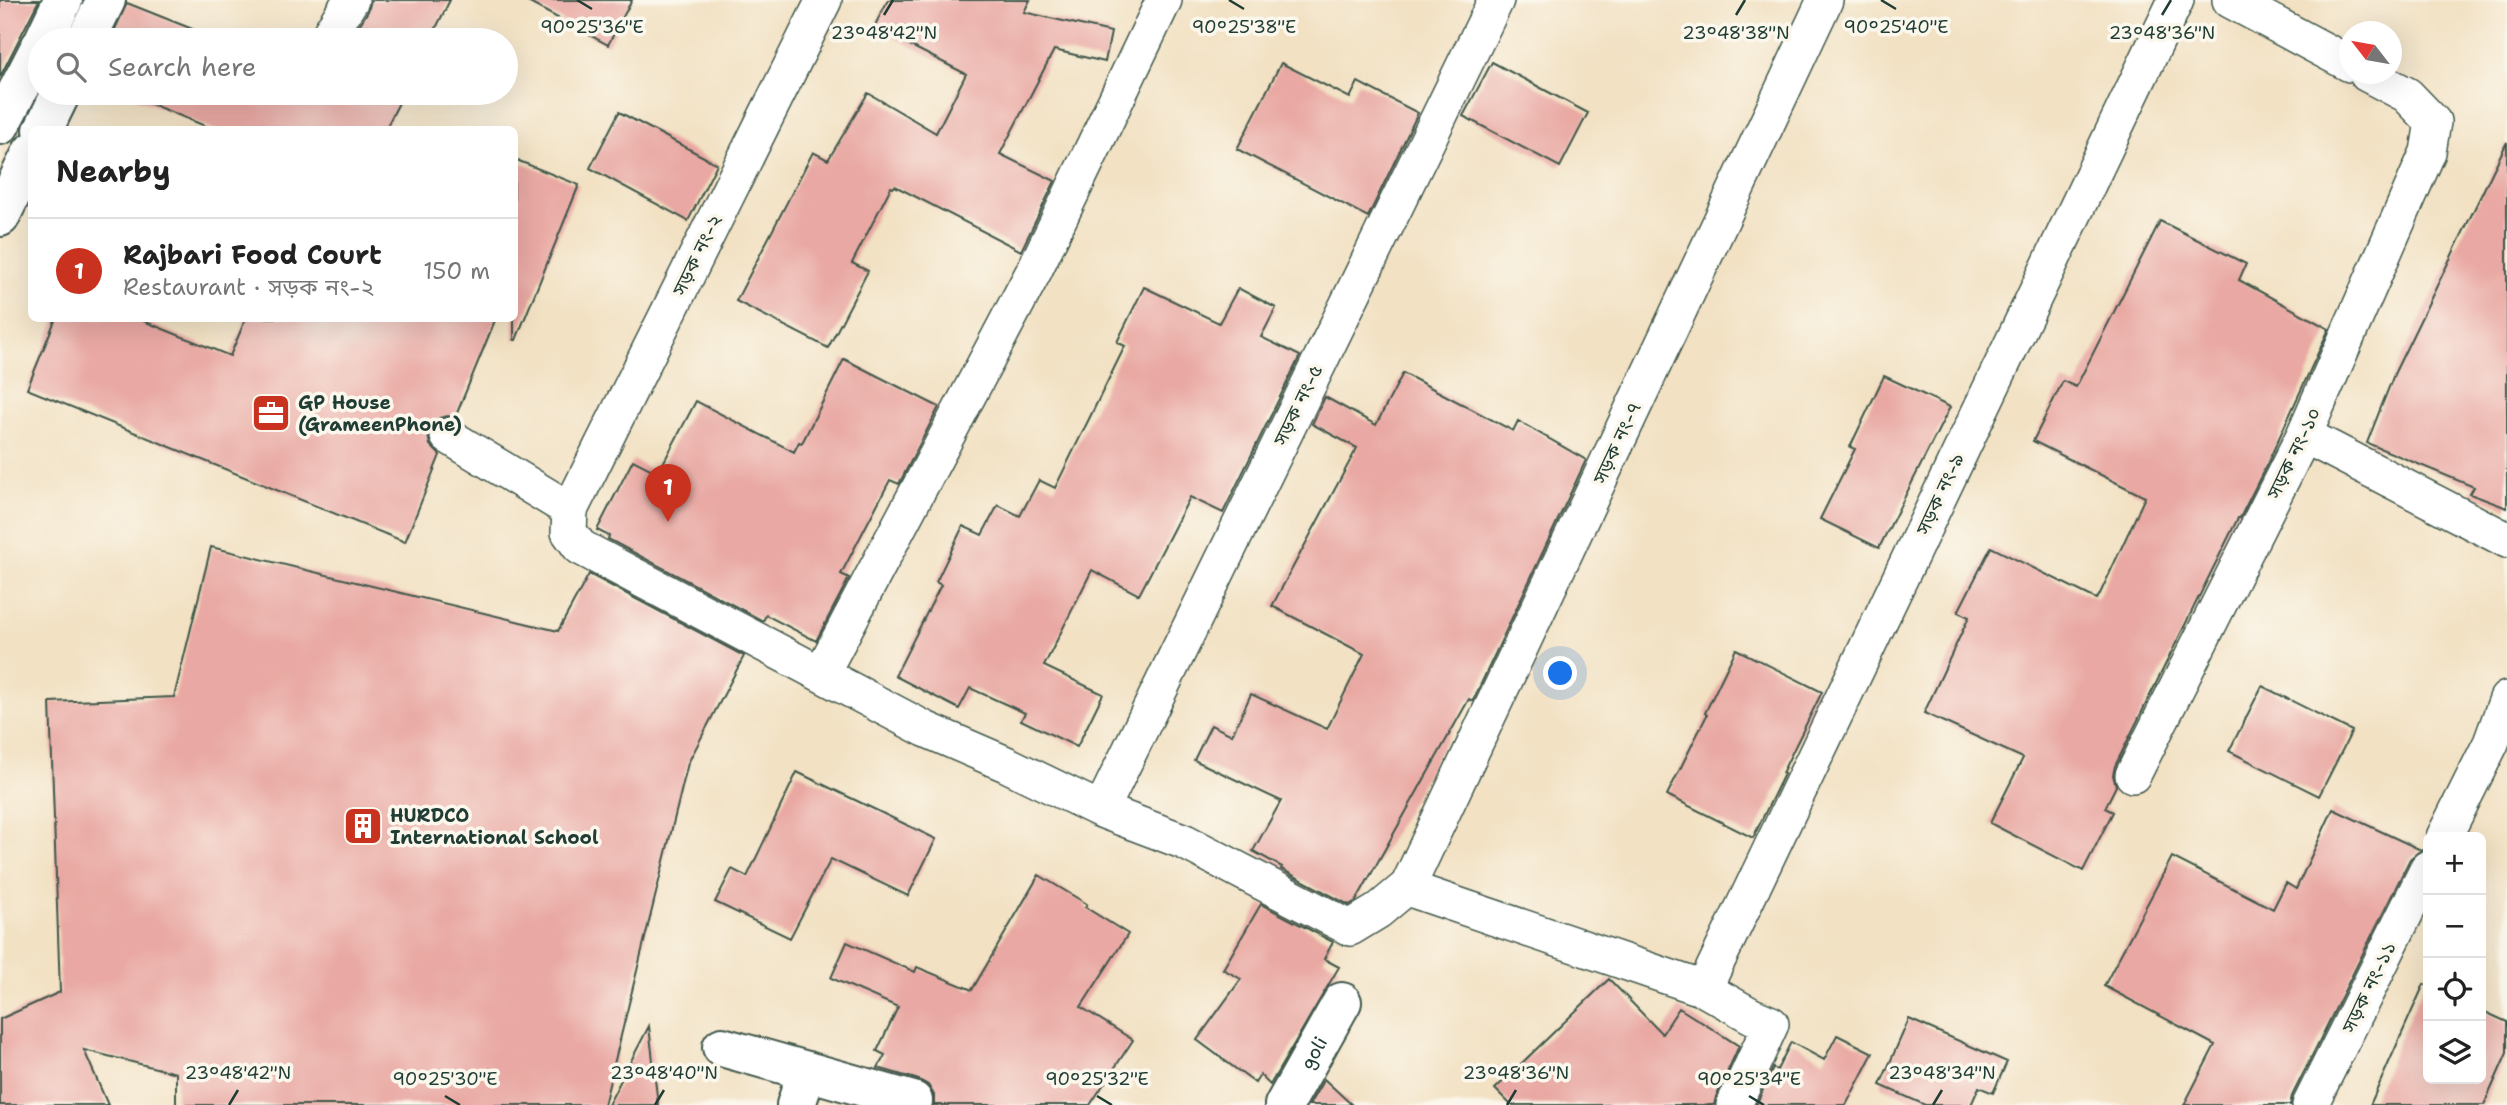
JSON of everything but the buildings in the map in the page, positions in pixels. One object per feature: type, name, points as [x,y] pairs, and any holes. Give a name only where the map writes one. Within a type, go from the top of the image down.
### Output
[{"type":"street","points":[[50,28],[63,0]]},
{"type":"street","points":[[92,28],[106,0]]},
{"type":"street","points":[[334,28],[351,0]]},
{"type":"street","name":"সড়ক নং-২","points":[[570,510],[824,0]]},
{"type":"street","points":[[821,674],[1035,270],[1164,0]]},
{"type":"street","name":"সড়ক নং-৫","points":[[1101,810],[1496,0]]},
{"type":"street","name":"সড়ক নং-৭","points":[[1408,886],[1825,0]]},
{"type":"street","name":"সড়ক নং-৯","points":[[1704,989],[2176,0]]},
{"type":"street","points":[[2230,0],[2339,58]]},
{"type":"street","points":[[0,125],[28,70]]},
{"type":"street","name":"সড়ক নং-১০","points":[[2133,775],[2304,435],[2428,152],[2433,121],[2406,95],[2386,84]]},
{"type":"street","points":[[45,126],[55,105]]},
{"type":"street","points":[[0,217],[28,160]]},
{"type":"street","points":[[2304,435],[2507,540]]},
{"type":"street","points":[[448,436],[570,510],[569,532],[580,547],[925,729],[1101,810],[1185,842],[1350,928],[1378,911],[1408,886],[1704,989],[1771,1024],[1734,1105]]},
{"type":"street","points":[[2447,832],[2499,748],[2507,699]]},
{"type":"street","name":"সড়ক নং-১১","points":[[2310,1105],[2423,878]]},
{"type":"street","name":"goli","points":[[1284,1105],[1342,1002]]},
{"type":"street","points":[[722,1046],[758,1057],[799,1081],[913,1101]]},
{"type":"place","name":"GP House (GrameenPhone)","points":[[271,413]]},
{"type":"place","name":"Rajbari Food Court","points":[[668,522]]},
{"type":"place","name":"HURDCO International School","points":[[363,826]]}]
